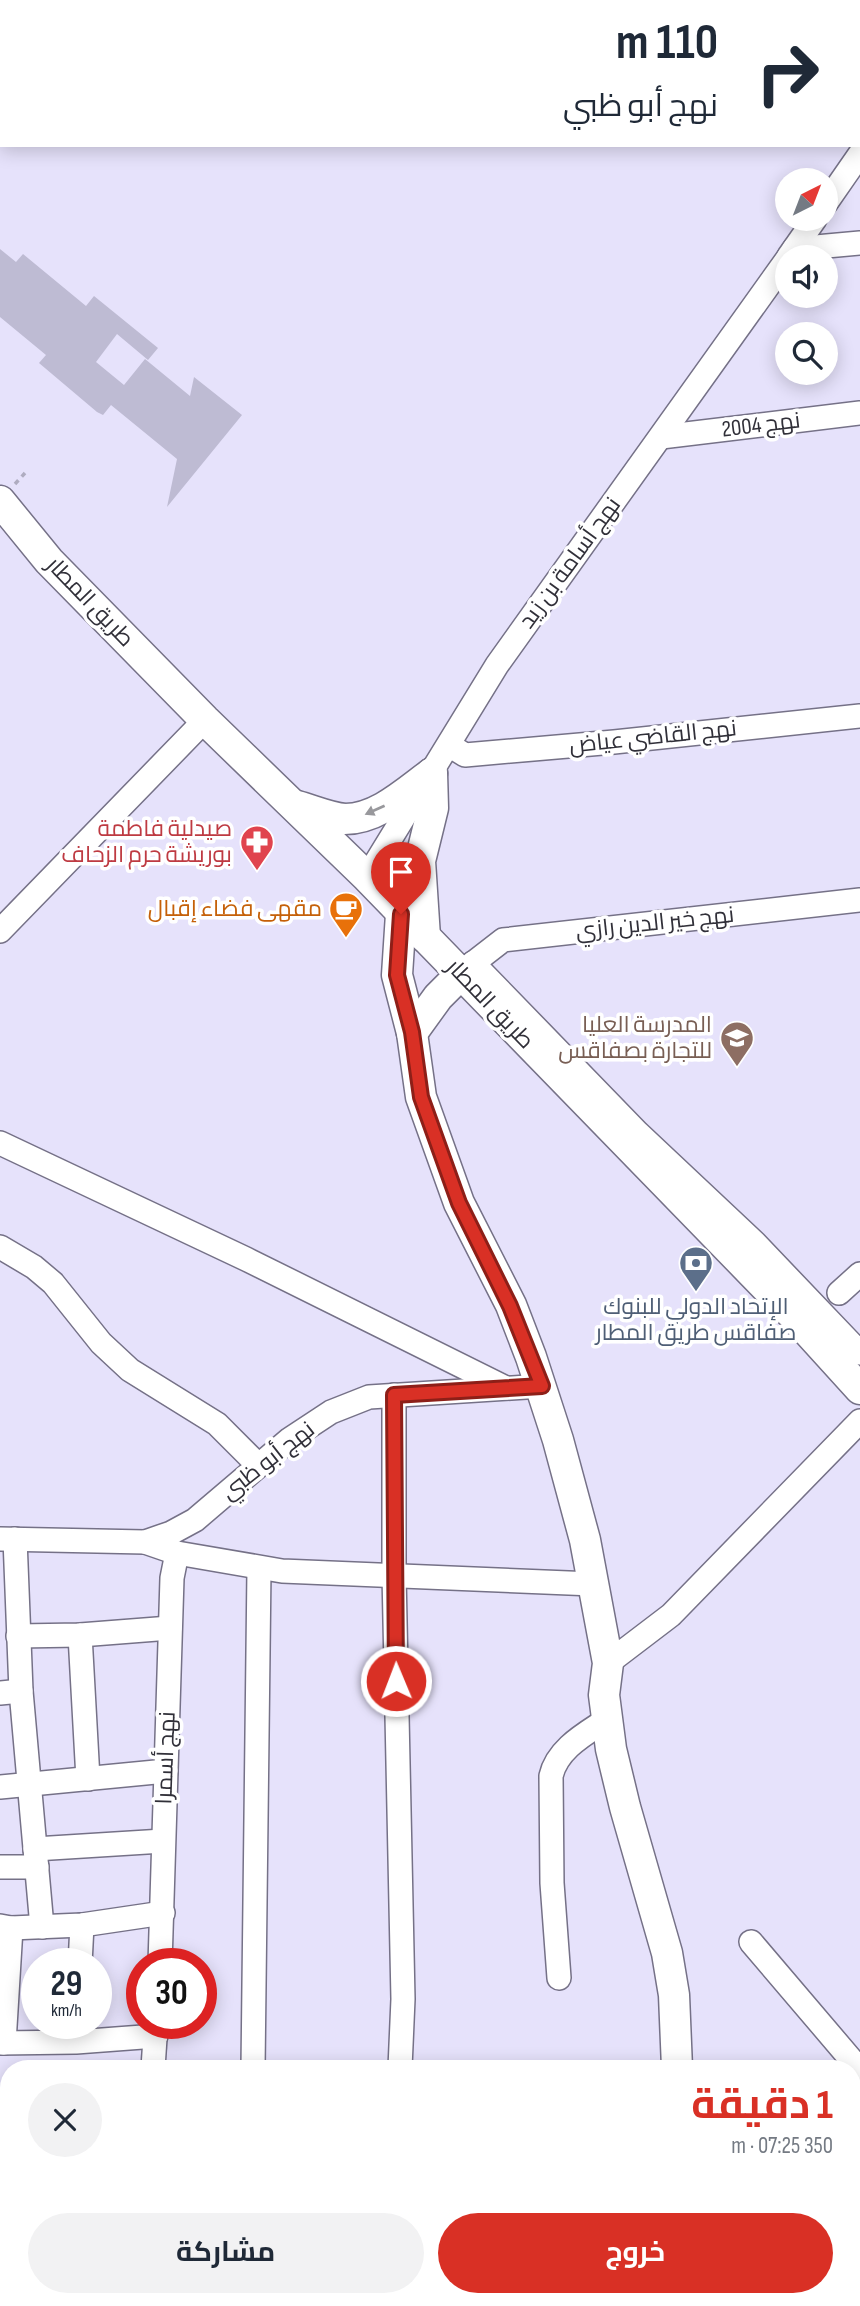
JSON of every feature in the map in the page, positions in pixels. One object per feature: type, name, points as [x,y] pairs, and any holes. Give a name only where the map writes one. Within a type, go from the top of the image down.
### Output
[{"type":"main road","name":"طريق المطار","points":[[0,501],[49,561],[205,720],[425,937],[467,968],[860,1390]]},
{"type":"main road","points":[[293,806],[343,819],[359,817],[391,803],[432,773]]},
{"type":"main road","points":[[425,937],[420,861],[433,808],[432,773]]},
{"type":"main road","points":[[401,914],[397,975],[412,1032],[421,1097],[459,1203],[510,1306],[542,1386],[574,1495],[608,1663],[604,1695],[606,1720],[625,1807],[667,1953],[674,1995],[677,2060]]},
{"type":"main road","points":[[412,1032],[438,997],[467,968]]},
{"type":"street","points":[[838,186],[860,154]]},
{"type":"street","points":[[838,247],[860,243]]},
{"type":"street","name":"نهج أسامة بن زيد","points":[[367,877],[497,665],[775,276]]},
{"type":"street","name":"نهج 2004","points":[[661,437],[860,413]]},
{"type":"street","name":"نهج القاضي عياض","points":[[449,745],[465,755],[860,716]]},
{"type":"street","points":[[0,931],[205,720]]},
{"type":"street","name":"نهج خير الدين رازي","points":[[467,968],[503,940],[860,900]]},
{"type":"street","points":[[467,968],[755,1243],[860,1353]]},
{"type":"street","points":[[0,1143],[246,1259],[509,1389]]},
{"type":"street","points":[[0,1247],[34,1267],[53,1283],[101,1343],[130,1370],[217,1424],[258,1465]]},
{"type":"street","points":[[839,1293],[860,1274]]},
{"type":"street","name":"نهج أبو ظبي","points":[[7,1539],[145,1542],[171,1533],[195,1520],[290,1439],[331,1412],[369,1397],[542,1386]]},
{"type":"street","points":[[394,1395],[394,1574],[403,1999],[400,2060]]},
{"type":"street","points":[[608,1663],[671,1615],[860,1421]]},
{"type":"street","points":[[7,1539],[9,1611],[19,1636],[10,1692],[29,1784],[42,1927]]},
{"type":"street","points":[[145,1542],[177,1553],[259,1569],[593,1584]]},
{"type":"street","name":"نهج أسمرا","points":[[161,1948],[172,1578],[177,1553]]},
{"type":"street","points":[[253,2060],[259,1569]]},
{"type":"street","points":[[19,1636],[170,1629]]},
{"type":"street","points":[[80,1635],[88,1779]]},
{"type":"street","points":[[559,1978],[552,1883],[551,1776],[554,1763],[562,1753],[606,1720]]},
{"type":"street","points":[[0,1787],[166,1771]]},
{"type":"street","points":[[0,1867],[36,1858],[163,1841]]},
{"type":"street","points":[[29,2039],[2,2043],[6,1927],[82,1925],[163,1913]]},
{"type":"street","points":[[81,1948],[82,1925]]},
{"type":"street","points":[[751,1942],[852,2044]]},
{"type":"street","points":[[154,2060],[155,2039]]},
{"type":"building","points":[[0,249],[16,262],[23,254],[86,306],[94,296],[158,348],[148,360],[117,334],[96,362],[124,385],[145,359],[190,396],[194,377],[242,415],[167,507],[177,459],[111,405],[103,415],[97,412],[39,363],[46,355],[0,317]]},
{"type":"place","name":"صيدلية فاطمة بوريشة حرم الزحاف","points":[[257,872]]},
{"type":"place","name":"مقهى فضاء إقبال","points":[[346,939]]},
{"type":"place","name":"المدرسة العليا للتجارة بصفاقس","points":[[737,1068]]},
{"type":"place","name":"الإتحاد الدولي للبنوك صفاقس طريق المطار","points":[[696,1293]]},
{"type":"route","points":[[396,1681],[394,1395],[542,1386],[510,1306],[459,1203],[421,1097],[412,1032],[397,975],[401,914]]}]
